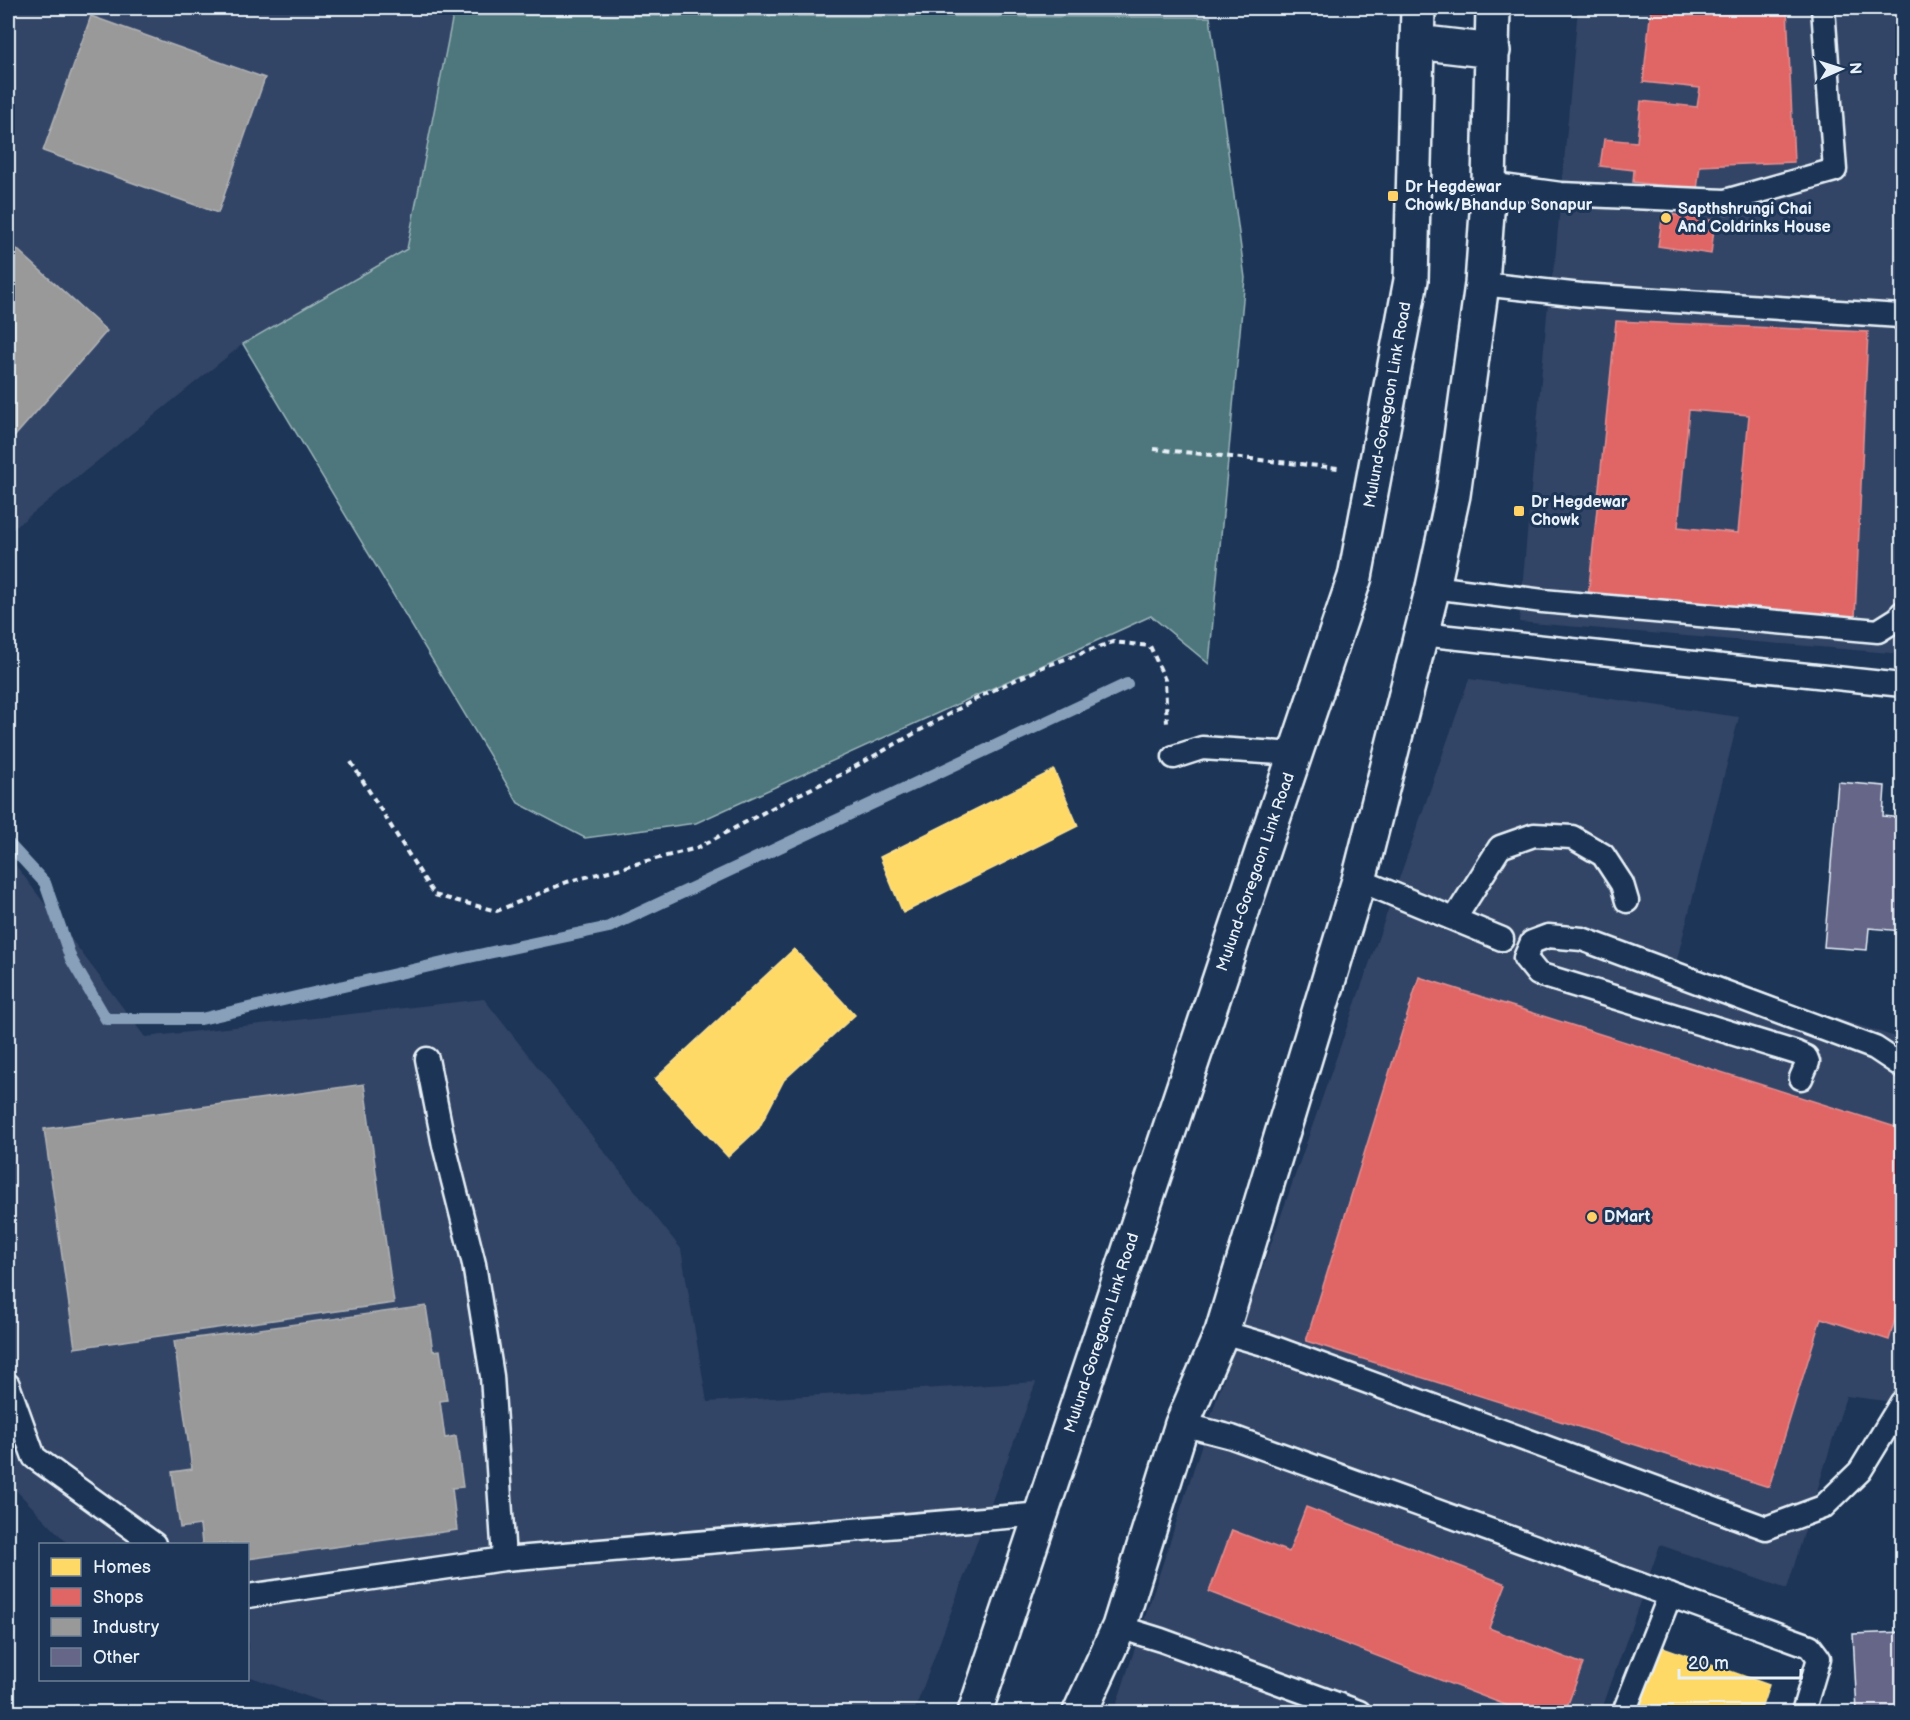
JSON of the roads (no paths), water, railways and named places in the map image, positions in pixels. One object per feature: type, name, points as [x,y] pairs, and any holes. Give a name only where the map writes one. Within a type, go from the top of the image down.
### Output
[{"type":"main road","name":"Mulund-Goregaon Link Road","points":[[975,1713],[1355,577],[1411,280],[1418,8]]},
{"type":"main road","points":[[1080,1713],[1119,1627],[1182,1424],[1222,1332],[1359,880],[1433,587],[1453,495],[1482,284],[1489,184],[1493,8]]},
{"type":"main road","points":[[1417,42],[1493,51]]},
{"type":"lane","points":[[1489,184],[1561,194],[1725,201],[1834,170],[1823,8]]},
{"type":"lane","points":[[1482,284],[1581,295],[1900,316],[1902,319]]},
{"type":"lane","points":[[1433,587],[1543,601],[1878,631],[1902,616],[1902,613]]},
{"type":"lane","points":[[1421,634],[1902,685]]},
{"type":"lane","points":[[1174,757],[1202,748],[1296,754]]},
{"type":"lane","points":[[1455,918],[1500,847],[1534,835],[1572,837],[1603,855],[1622,884],[1627,901]]},
{"type":"lane","points":[[1359,880],[1502,939]]},
{"type":"lane","points":[[1801,1078],[1808,1062],[1806,1057],[1797,1053],[1538,974],[1525,958],[1532,942],[1548,936],[1582,939],[1875,1048],[1902,1066]]},
{"type":"lane","points":[[427,1059],[444,1145],[474,1264],[492,1376],[504,1558]]},
{"type":"lane","points":[[1222,1332],[1267,1345],[1767,1528],[1823,1507],[1860,1471],[1902,1402]]},
{"type":"lane","points":[[8,1391],[34,1457],[151,1543]]},
{"type":"lane","points":[[1182,1424],[1232,1437],[1810,1646],[1819,1658],[1803,1713]]},
{"type":"lane","points":[[249,1596],[504,1558],[1042,1514]]},
{"type":"lane","points":[[1623,1713],[1670,1595]]},
{"type":"lane","points":[[1119,1627],[1161,1640],[1359,1713]]},
{"type":"waterway","points":[[8,843],[45,883],[71,959],[106,1019],[201,1019],[609,927],[1127,684]]},
{"type":"place","name":"Dr Hegdewar Chowk/Bhandup Sonapur","points":[[1393,196]]},
{"type":"place","name":"Sapthshrungi Chai And Coldrinks House","points":[[1666,218]]},
{"type":"place","name":"Dr Hegdewar Chowk","points":[[1519,511]]},
{"type":"place","name":"DMart","points":[[1592,1217]]}]
